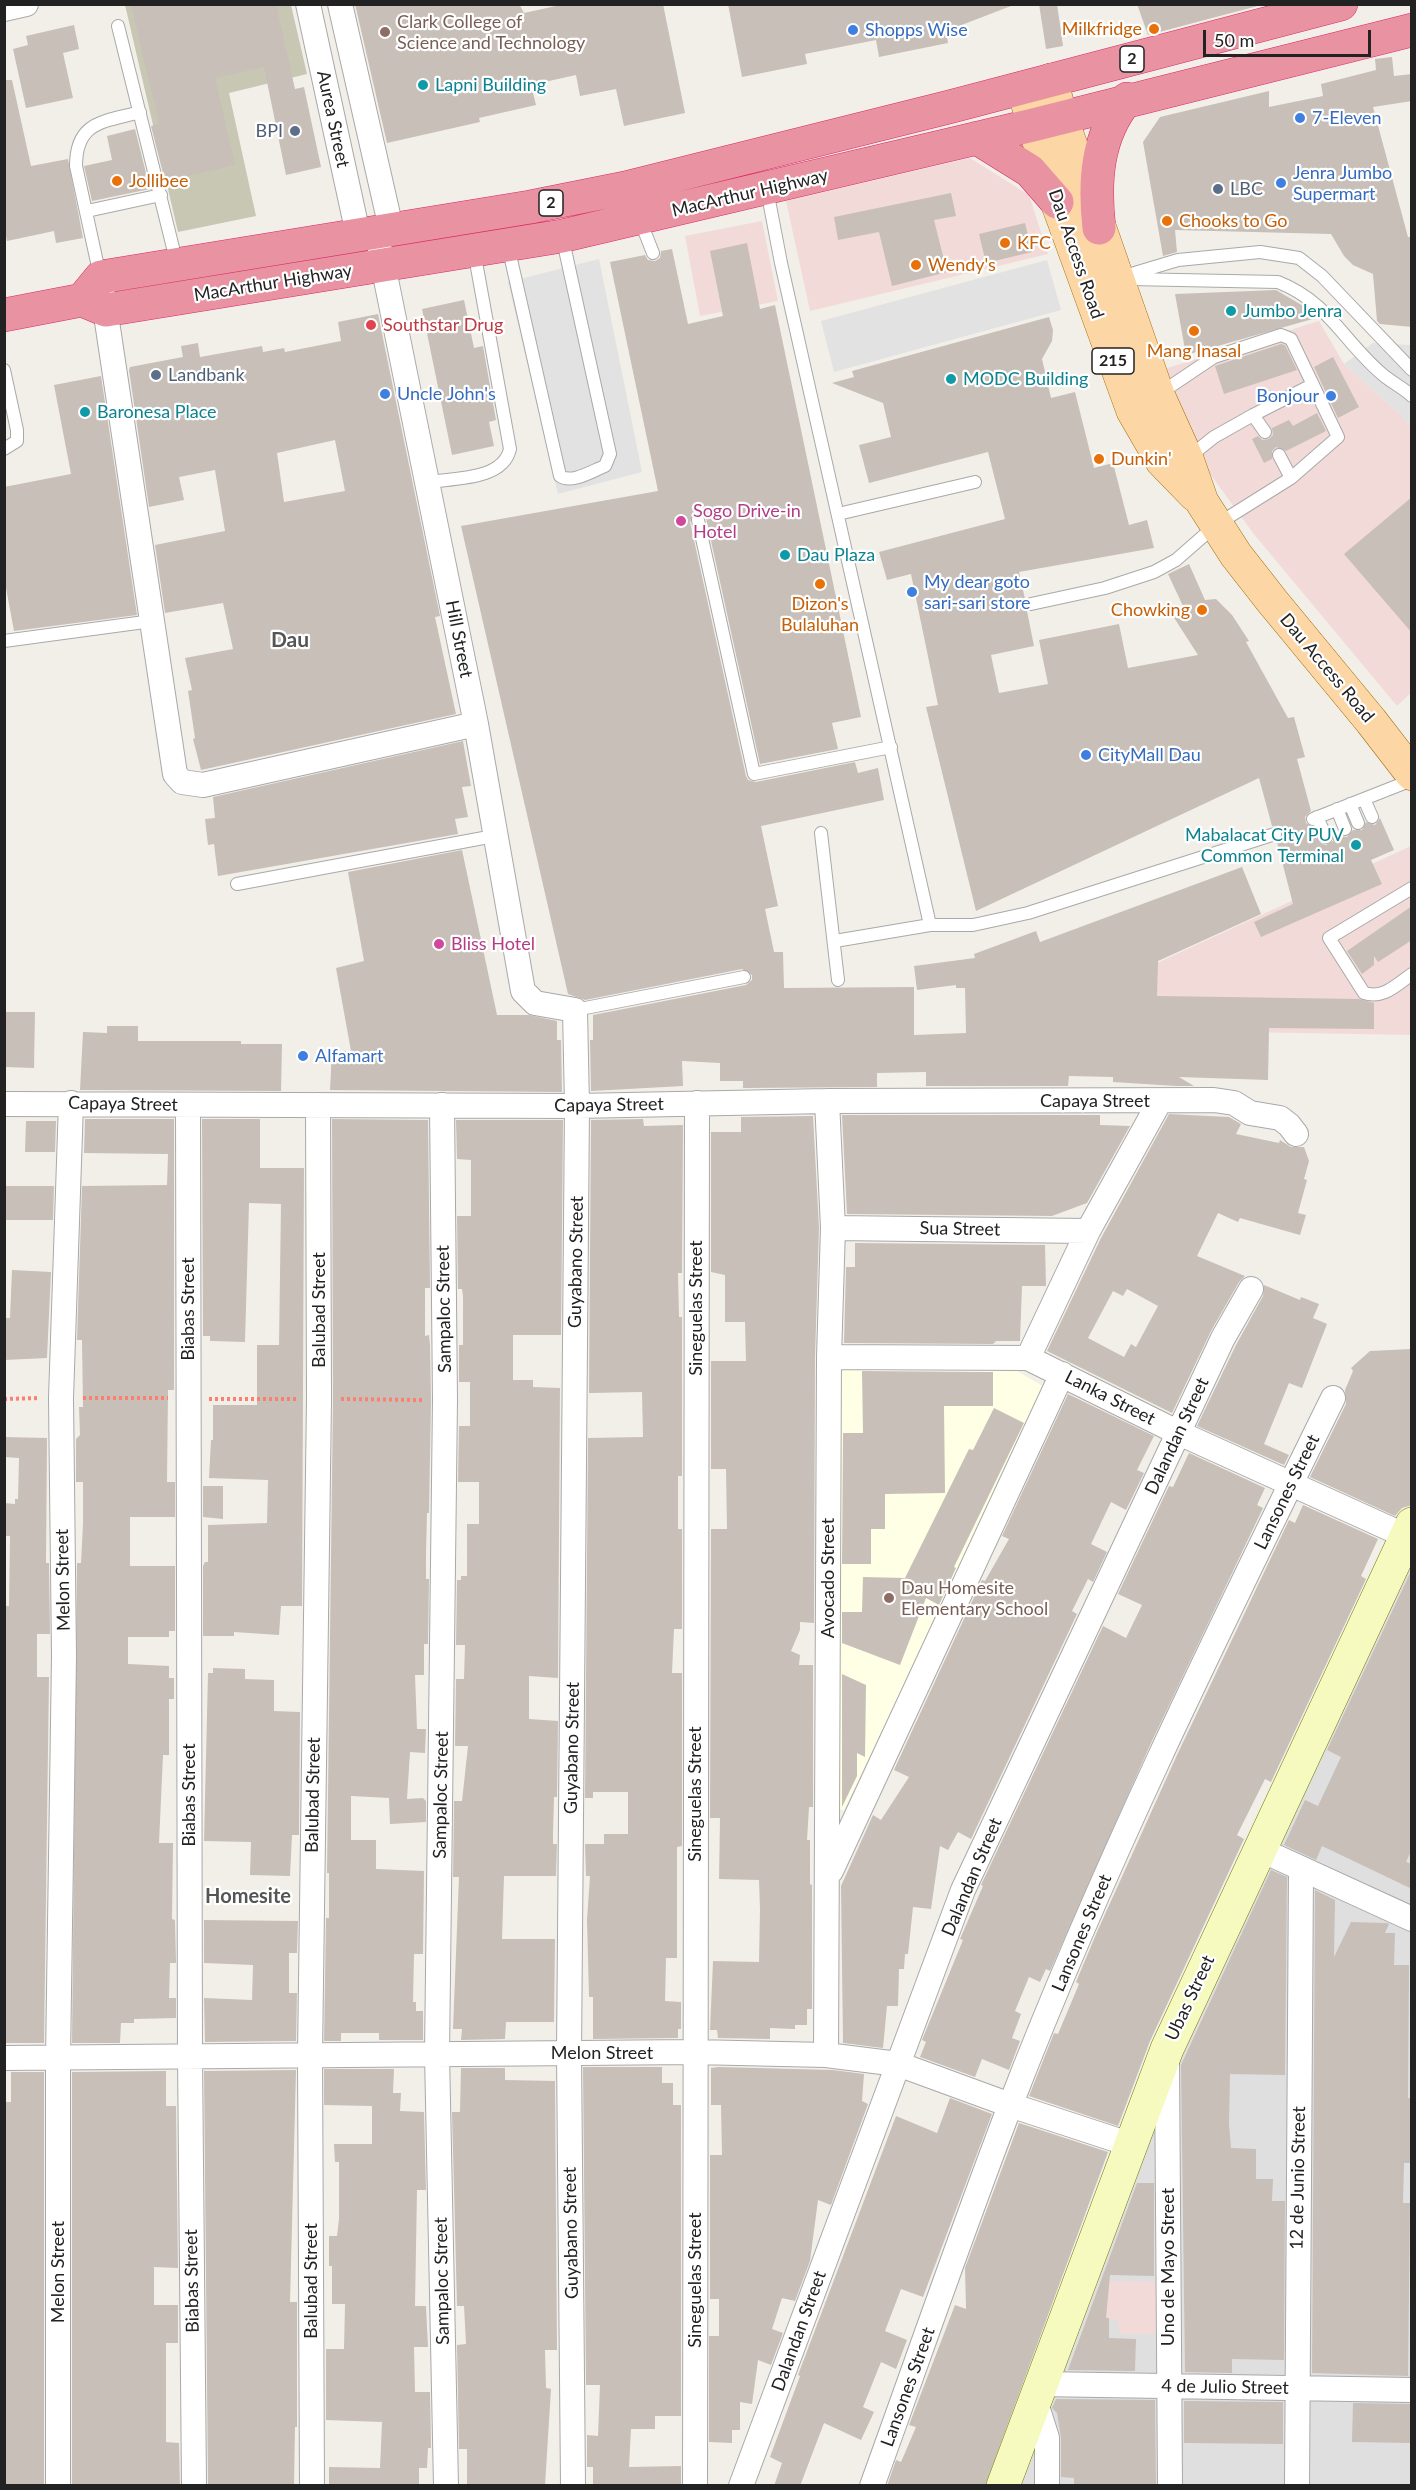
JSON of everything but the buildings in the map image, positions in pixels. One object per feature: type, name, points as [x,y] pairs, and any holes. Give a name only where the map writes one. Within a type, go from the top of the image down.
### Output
[{"type":"highway","name":"MacArthur Highway","points":[[96,296],[177,265],[530,207],[616,190],[1037,84],[1341,4]]},
{"type":"highway","name":"MacArthur Highway","points":[[4,315],[96,296],[384,265],[562,236],[767,189],[1412,30]]},
{"type":"highway","points":[[1099,228],[1096,198],[1102,147],[1111,120],[1127,99]]},
{"type":"highway","points":[[977,138],[1030,171],[1057,202]]},
{"type":"main road","name":"Dau Access Road","points":[[1037,84],[1047,121],[1057,202],[1145,403],[1178,464],[1209,514],[1272,601],[1412,774]]},
{"type":"main road","name":"Dau Access Road","points":[[1047,121],[1099,228],[1117,279],[1145,403]]},
{"type":"street","points":[[4,9],[26,4]]},
{"type":"street","name":"Aurea Street","points":[[308,4],[375,231]]},
{"type":"street","name":"Aurea Street","points":[[340,4],[375,231]]},
{"type":"street","name":"Hill Street","points":[[375,231],[429,482],[476,724],[523,991],[535,1003],[575,1010]]},
{"type":"street","points":[[96,296],[152,621],[175,774],[182,782],[203,785],[476,724]]},
{"type":"street","name":"Guyabano Street","points":[[573,2486],[569,2053],[578,1106],[575,1010]]},
{"type":"street","name":"Capaya Street","points":[[4,1104],[578,1106],[827,1101],[1214,1100],[1234,1103],[1250,1113],[1280,1118],[1296,1134]]},
{"type":"street","name":"Avocado Street","points":[[826,2055],[829,1357],[833,1228],[827,1101]]},
{"type":"street","points":[[1028,1358],[1088,1231],[1160,1101]]},
{"type":"street","name":"Melon Street","points":[[58,2486],[58,2058],[64,1656],[62,1398],[71,1103]]},
{"type":"street","name":"Sineguelas Street","points":[[695,2486],[697,1103]]},
{"type":"street","name":"Biabas Street","points":[[188,1105],[190,2055],[194,2486]]},
{"type":"street","name":"Sampaloc Street","points":[[442,1105],[445,1400],[438,2054],[446,2486]]},
{"type":"street","name":"Balubad Street","points":[[312,2486],[310,2054],[319,1399],[318,1106]]},
{"type":"street","name":"Sua Street","points":[[833,1228],[1088,1231]]},
{"type":"street","name":"Dalandan Street","points":[[741,2486],[963,1890],[1223,1338],[1251,1288]]},
{"type":"street","name":"Lanka Street","points":[[829,1357],[1028,1358],[1290,1485],[1409,1530]]},
{"type":"street","points":[[827,1879],[1062,1374]]},
{"type":"street","name":"Lansones Street","points":[[873,2486],[1010,2105],[1087,1919],[1332,1398]]},
{"type":"street","name":"Ubas Street","points":[[1003,2486],[1167,2049],[1409,1530]]},
{"type":"street","points":[[1259,1849],[1412,1919]]},
{"type":"street","name":"12 de Junio Street","points":[[1297,2486],[1301,1870]]},
{"type":"street","name":"Uno de Mayo Street","points":[[1167,2049],[1170,2486]]},
{"type":"street","name":"Melon Street","points":[[4,2058],[694,2052],[826,2055],[898,2064],[1010,2105],[1132,2145]]},
{"type":"street","name":"4 de Julio Street","points":[[1037,2391],[1168,2385],[1412,2390]]},
{"type":"street","points":[[1037,2391],[1047,2438],[1047,2486]]},
{"type":"lane","points":[[118,26],[177,265]]},
{"type":"lane","points":[[96,296],[87,211],[76,166],[76,153],[81,138],[95,124],[140,112]]},
{"type":"lane","points":[[767,189],[930,925]]},
{"type":"lane","points":[[87,211],[161,195]]},
{"type":"lane","points":[[640,219],[653,253]]},
{"type":"lane","points":[[507,245],[560,476],[565,479],[573,478],[605,466],[610,454],[562,236]]},
{"type":"lane","points":[[429,482],[490,472],[500,467],[508,458],[510,449],[474,250]]},
{"type":"lane","points":[[1117,279],[1178,260],[1260,252],[1299,258],[1322,276],[1411,370],[1399,384]]},
{"type":"lane","points":[[1117,279],[1278,282],[1300,291],[1336,324],[1381,373],[1399,384],[1412,396]]},
{"type":"lane","points":[[1336,324],[1353,310]]},
{"type":"lane","points":[[1031,604],[1105,588],[1155,572],[1176,560],[1209,514],[1291,478],[1338,437],[1291,339],[1281,335],[1214,357],[1145,403]]},
{"type":"lane","points":[[4,370],[17,430],[17,441],[4,449]]},
{"type":"lane","points":[[1178,464],[1214,437],[1312,385]]},
{"type":"lane","points":[[1253,415],[1265,432]]},
{"type":"lane","points":[[1279,455],[1291,478]]},
{"type":"lane","points":[[838,514],[975,482]]},
{"type":"lane","points":[[698,520],[754,774],[891,747]]},
{"type":"lane","points":[[4,641],[152,621]]},
{"type":"lane","points":[[1337,809],[1412,780]]},
{"type":"lane","points":[[1337,809],[1349,827]]},
{"type":"lane","points":[[1337,809],[1349,827]]},
{"type":"lane","points":[[1337,809],[1349,827]]},
{"type":"lane","points":[[821,833],[838,980]]},
{"type":"lane","points":[[835,941],[930,925],[973,925],[1028,913],[1275,834]]},
{"type":"lane","points":[[237,884],[494,836]]},
{"type":"lane","points":[[1412,888],[1329,938],[1364,993],[1372,995],[1388,992],[1412,974]]},
{"type":"lane","points":[[575,1010],[744,977]]},
{"type":"path","points":[[4,1399],[445,1400]]},
{"type":"shaded area","points":[[125,5],[291,5],[307,74],[229,93],[256,216],[178,232]]},
{"type":"shaded area","points":[[970,158],[1029,195],[1048,254],[810,311],[786,201]]},
{"type":"shaded area","points":[[762,221],[778,301],[700,316],[685,236]]},
{"type":"shaded area","points":[[599,259],[642,472],[558,494],[508,282]]},
{"type":"shaded area","points":[[1047,260],[1061,310],[834,372],[821,321]]},
{"type":"shaded area","points":[[1319,321],[1344,364],[1401,415],[1411,428],[1411,693],[1397,706],[1253,533],[1200,460],[1164,369]]},
{"type":"shaded area","points":[[1373,343],[1411,345],[1411,428],[1401,415],[1344,364]]},
{"type":"shaded area","points":[[1411,846],[1411,1035],[1131,1030],[1131,975]]},
{"type":"shaded area","name":"Dau Homesite Elementary School","points":[[837,1366],[1017,1371],[1046,1388],[844,1810],[829,1809]]},
{"type":"shaded area","points":[[1411,1547],[1411,2485],[1010,2486],[1154,2110]]},
{"type":"shaded area","points":[[1105,2281],[1161,2282],[1158,2334],[1120,2334],[1118,2320],[1097,2317]]},
{"type":"place","name":"Milkfridge","points":[[1154,29]]},
{"type":"place","name":"Shopps Wise","points":[[853,30]]},
{"type":"place","name":"Clark College of Science and Technology","points":[[385,32]]},
{"type":"place","name":"Lapni Building","points":[[423,85]]},
{"type":"place","name":"7-Eleven","points":[[1300,118]]},
{"type":"place","name":"BPI","points":[[295,131]]},
{"type":"place","name":"Jollibee","points":[[117,181]]},
{"type":"place","name":"Jenra Jumbo Supermart","points":[[1281,183]]},
{"type":"place","name":"LBC","points":[[1218,189]]},
{"type":"place","name":"Chooks to Go","points":[[1167,221]]},
{"type":"place","name":"KFC","points":[[1005,243]]},
{"type":"place","name":"Wendy's","points":[[916,265]]},
{"type":"place","name":"Jumbo Jenra","points":[[1231,311]]},
{"type":"place","name":"Southstar Drug","points":[[371,325]]},
{"type":"place","name":"Mang Inasal","points":[[1194,331]]},
{"type":"place","name":"Landbank","points":[[156,375]]},
{"type":"place","name":"MODC Building","points":[[951,379]]},
{"type":"place","name":"Uncle John's","points":[[385,394]]},
{"type":"place","name":"Bonjour","points":[[1331,396]]},
{"type":"place","name":"Baronesa Place","points":[[85,412]]},
{"type":"place","name":"Dunkin'","points":[[1099,459]]},
{"type":"place","name":"Sogo Drive-in Hotel","points":[[681,521]]},
{"type":"place","name":"Dau Plaza","points":[[785,555]]},
{"type":"place","name":"Dizon's Bulaluhan","points":[[820,584]]},
{"type":"place","name":"My dear goto sari-sari store","points":[[912,592]]},
{"type":"place","name":"Chowking","points":[[1202,610]]},
{"type":"place","name":"CityMall Dau","points":[[1086,755]]},
{"type":"place","name":"Mabalacat City PUV Common Terminal","points":[[1356,845]]},
{"type":"place","name":"Bliss Hotel","points":[[439,944]]},
{"type":"place","name":"Alfamart","points":[[303,1056]]},
{"type":"place","name":"Dau Homesite Elementary School","points":[[889,1598]]},
{"type":"district","name":"Dau","points":[[290,640]]},
{"type":"district","name":"Homesite","points":[[248,1897]]}]
